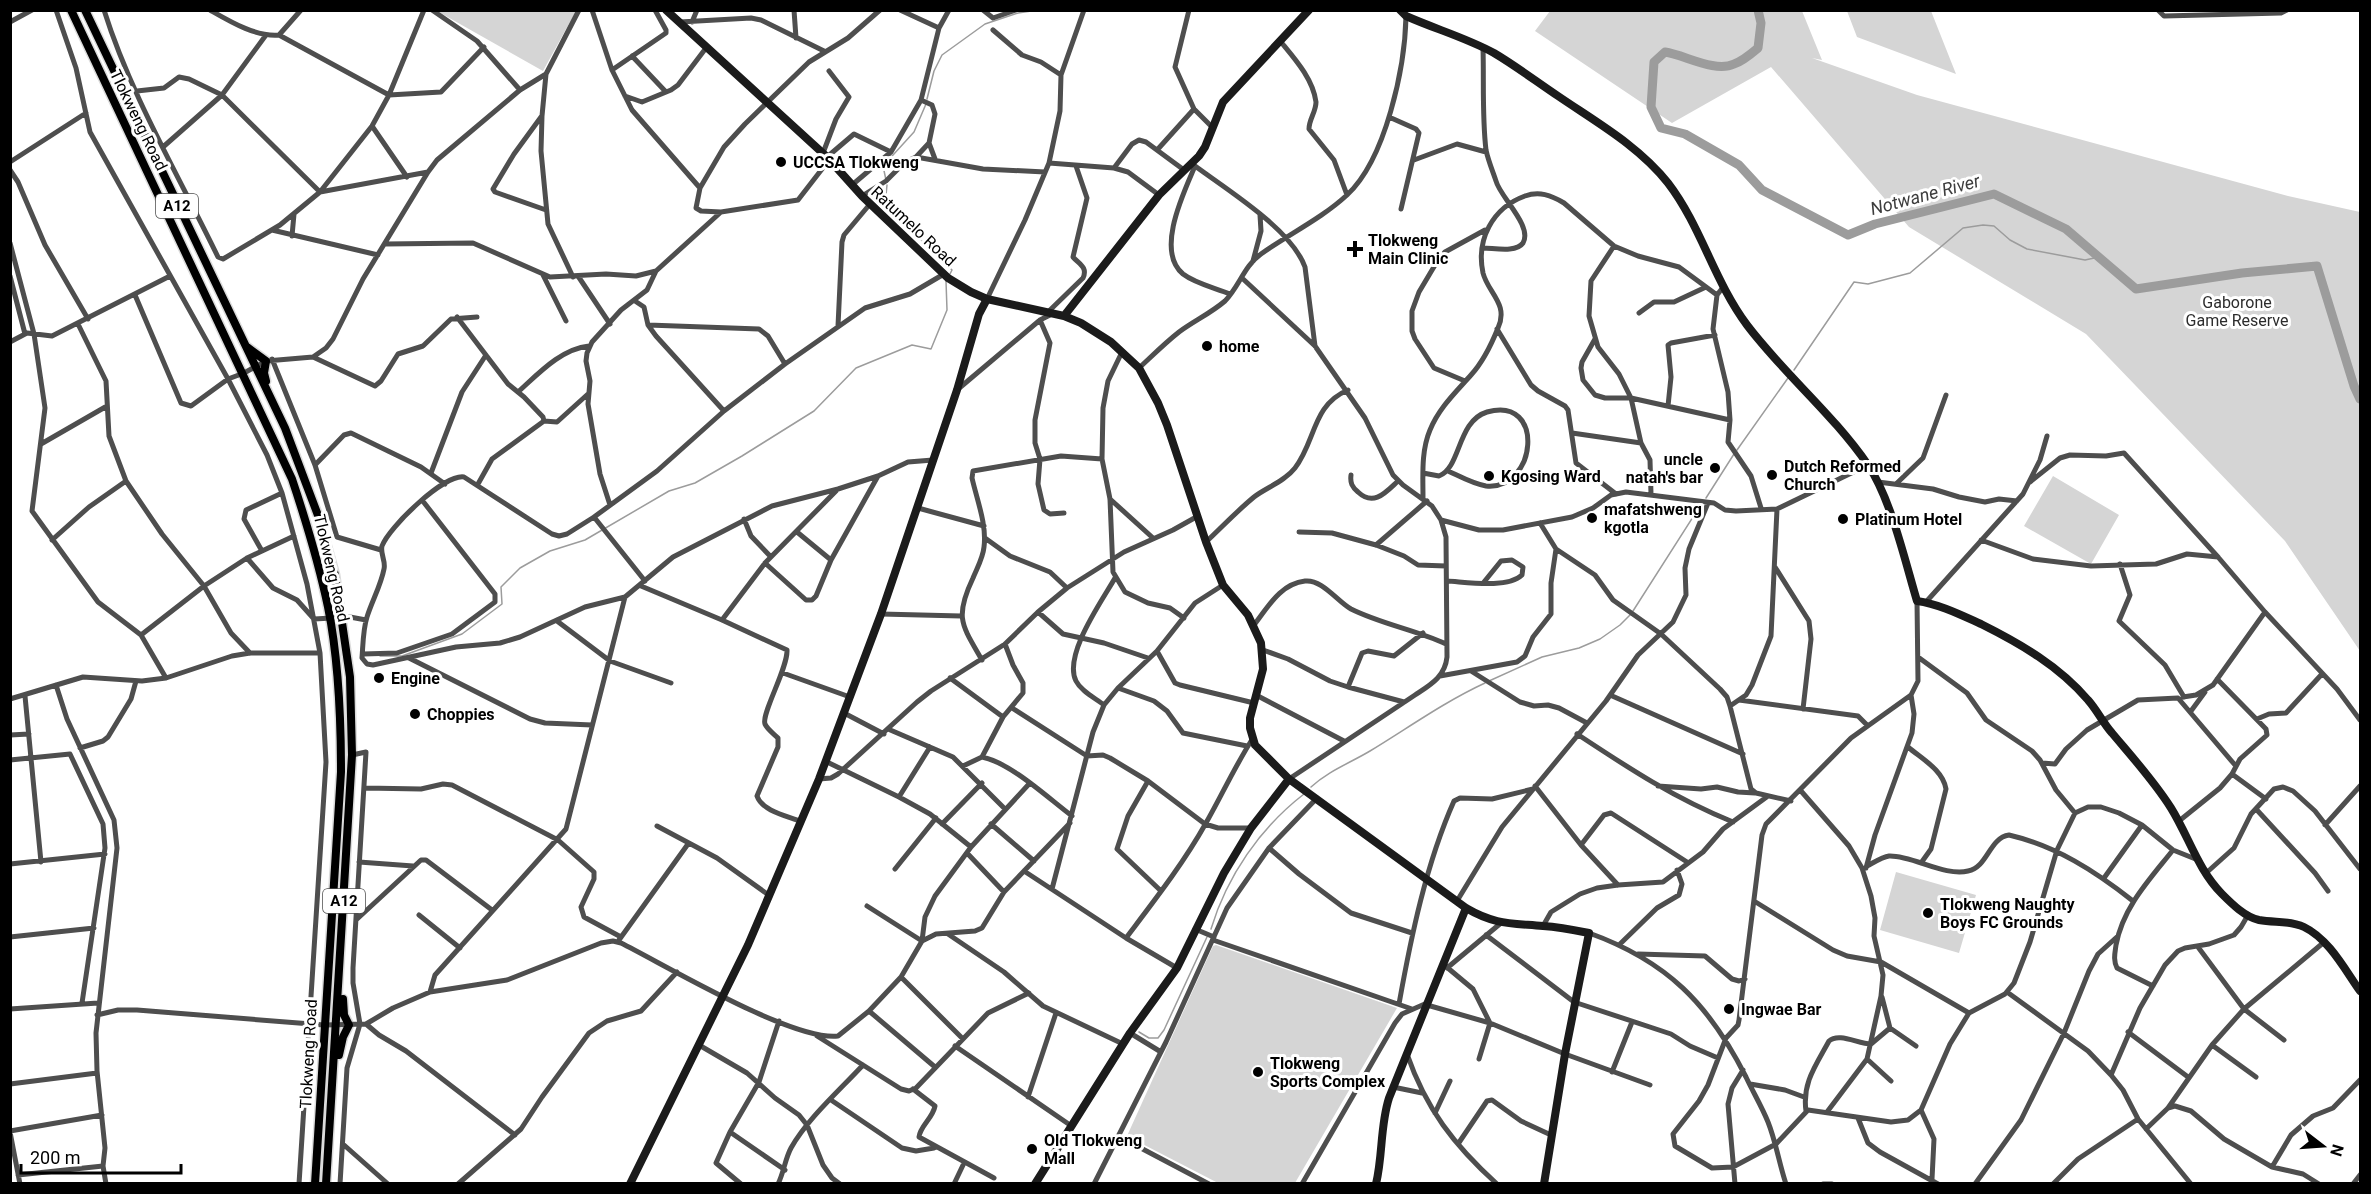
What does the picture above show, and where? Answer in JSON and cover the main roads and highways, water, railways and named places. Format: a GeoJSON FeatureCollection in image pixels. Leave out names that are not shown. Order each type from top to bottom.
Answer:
{"type":"FeatureCollection","features":[{"type":"Feature","properties":{"kind":"main road","name":"Tlokweng Road"},"geometry":{"type":"LineString","coordinates":[[71,10],[292,479],[308,527],[330,620],[341,724],[340,772],[315,1184]]}},
{"type":"Feature","properties":{"kind":"main road","name":"Tlokweng Road"},"geometry":{"type":"LineString","coordinates":[[85,10],[244,345],[273,401],[303,470],[334,575],[350,677],[352,755],[326,1184]]}},
{"type":"Feature","properties":{"kind":"main road"},"geometry":{"type":"LineString","coordinates":[[89,10],[96,37]]}},
{"type":"Feature","properties":{"kind":"main road"},"geometry":{"type":"LineString","coordinates":[[244,345],[269,360],[264,373],[273,401]]}},
{"type":"Feature","properties":{"kind":"main road"},"geometry":{"type":"LineString","coordinates":[[334,1072],[343,1037],[349,1025],[344,1015],[339,984]]}},
{"type":"Feature","properties":{"kind":"waterway"},"geometry":{"type":"LineString","coordinates":[[927,99],[934,71],[942,55],[985,24],[1018,13],[1038,10]]}},
{"type":"Feature","properties":{"kind":"waterway","name":"Notwane River"},"geometry":{"type":"LineString","coordinates":[[1758,10],[1761,23],[1758,48],[1737,63],[1726,66],[1709,65],[1665,52],[1654,62],[1651,107],[1661,128],[1685,134],[1739,165],[1762,190],[1848,235],[1875,224],[1994,194],[2066,229],[2136,289],[2242,273],[2317,266],[2360,399]]}},
{"type":"Feature","properties":{"kind":"waterway"},"geometry":{"type":"LineString","coordinates":[[886,180],[883,166],[914,132],[926,104]]}},
{"type":"Feature","properties":{"kind":"waterway"},"geometry":{"type":"LineString","coordinates":[[887,185],[885,205],[952,270],[950,274]]}},
{"type":"Feature","properties":{"kind":"waterway"},"geometry":{"type":"LineString","coordinates":[[1794,370],[1854,282],[1868,284],[1910,273],[1963,228],[1994,226],[2010,240],[2027,249],[2085,260],[2099,257]]}},
{"type":"Feature","properties":{"kind":"waterway"},"geometry":{"type":"LineString","coordinates":[[380,656],[402,656],[462,634],[502,604],[501,587],[520,568],[550,551],[585,540],[669,491],[695,483],[742,456],[814,411],[856,368],[912,345],[931,349],[947,310],[946,281]]}},
{"type":"Feature","properties":{"kind":"waterway"},"geometry":{"type":"LineString","coordinates":[[1737,450],[1788,378]]}},
{"type":"Feature","properties":{"kind":"waterway"},"geometry":{"type":"LineString","coordinates":[[1706,498],[1734,454]]}},
{"type":"Feature","properties":{"kind":"waterway"},"geometry":{"type":"LineString","coordinates":[[1633,611],[1700,506]]}},
{"type":"Feature","properties":{"kind":"waterway"},"geometry":{"type":"LineString","coordinates":[[1489,681],[1542,657],[1579,648],[1600,639],[1630,615]]}},
{"type":"Feature","properties":{"kind":"waterway"},"geometry":{"type":"LineString","coordinates":[[1311,787],[1455,698],[1485,683]]}},
{"type":"Feature","properties":{"kind":"waterway"},"geometry":{"type":"LineString","coordinates":[[1211,929],[1226,890],[1247,854],[1273,822],[1304,794]]}},
{"type":"Feature","properties":{"kind":"waterway"},"geometry":{"type":"LineString","coordinates":[[1139,1032],[1149,1038],[1158,1038],[1164,1030],[1207,937]]}},
{"type":"Feature","properties":{"kind":"place","name":"UCCSA Tlokweng"},"geometry":{"type":"Point","coordinates":[781,162]}},
{"type":"Feature","properties":{"kind":"place","name":"Tlokweng Main Clinic"},"geometry":{"type":"Point","coordinates":[1355,249]}},
{"type":"Feature","properties":{"kind":"place","name":"home"},"geometry":{"type":"Point","coordinates":[1207,346]}},
{"type":"Feature","properties":{"kind":"place","name":"uncle natah's bar"},"geometry":{"type":"Point","coordinates":[1715,468]}},
{"type":"Feature","properties":{"kind":"place","name":"Dutch Reformed Church"},"geometry":{"type":"Point","coordinates":[1772,475]}},
{"type":"Feature","properties":{"kind":"place","name":"Kgosing Ward"},"geometry":{"type":"Point","coordinates":[1489,476]}},
{"type":"Feature","properties":{"kind":"place","name":"mafatshweng kgotla"},"geometry":{"type":"Point","coordinates":[1592,518]}},
{"type":"Feature","properties":{"kind":"place","name":"Platinum Hotel"},"geometry":{"type":"Point","coordinates":[1843,519]}},
{"type":"Feature","properties":{"kind":"place","name":"Engine"},"geometry":{"type":"Point","coordinates":[379,678]}},
{"type":"Feature","properties":{"kind":"place","name":"Choppies"},"geometry":{"type":"Point","coordinates":[415,714]}},
{"type":"Feature","properties":{"kind":"place","name":"Tlokweng Naughty Boys FC Grounds"},"geometry":{"type":"Point","coordinates":[1928,913]}},
{"type":"Feature","properties":{"kind":"place","name":"Ingwae Bar"},"geometry":{"type":"Point","coordinates":[1729,1009]}},
{"type":"Feature","properties":{"kind":"place","name":"Tlokweng Sports Complex"},"geometry":{"type":"Point","coordinates":[1258,1072]}},
{"type":"Feature","properties":{"kind":"place","name":"Old Tlokweng Mall"},"geometry":{"type":"Point","coordinates":[1032,1149]}},
{"type":"Feature","properties":{"kind":"park label","name":"Gaborone Game Reserve"},"geometry":{"type":"Point","coordinates":[2237,311]}}]}
